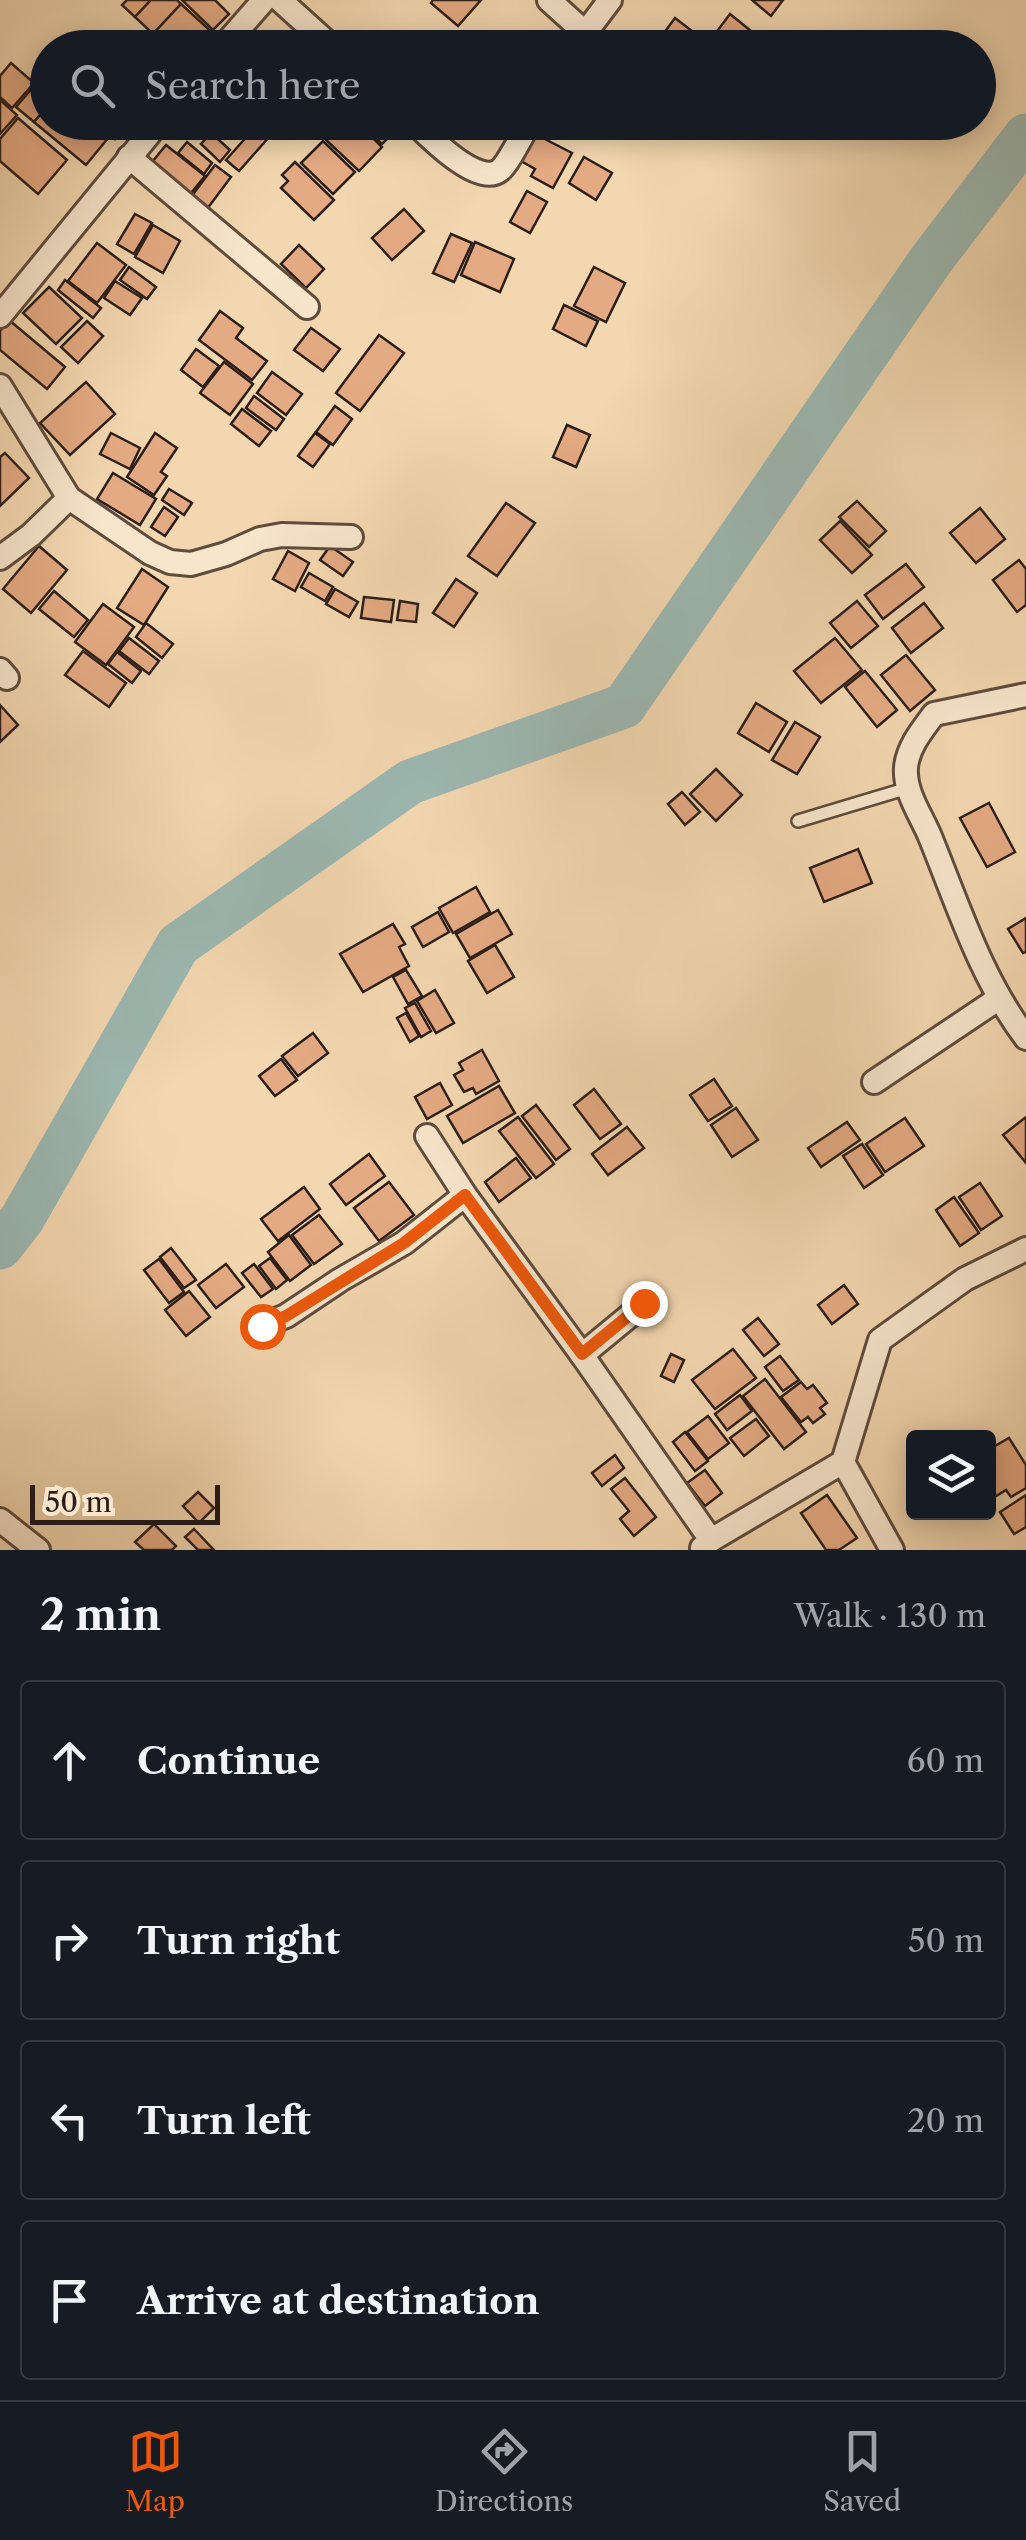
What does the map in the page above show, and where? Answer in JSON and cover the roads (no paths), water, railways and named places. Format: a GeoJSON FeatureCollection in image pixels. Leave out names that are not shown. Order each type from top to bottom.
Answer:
{"type":"FeatureCollection","features":[{"type":"Feature","properties":{"kind":"street"},"geometry":{"type":"LineString","coordinates":[[238,30],[264,0]]}},
{"type":"Feature","properties":{"kind":"street"},"geometry":{"type":"LineString","coordinates":[[280,0],[312,30]]}},
{"type":"Feature","properties":{"kind":"street"},"geometry":{"type":"LineString","coordinates":[[549,0],[576,30]]}},
{"type":"Feature","properties":{"kind":"street"},"geometry":{"type":"LineString","coordinates":[[594,30],[610,0]]}},
{"type":"Feature","properties":{"kind":"street"},"geometry":{"type":"LineString","coordinates":[[0,316],[144,140]]}},
{"type":"Feature","properties":{"kind":"street"},"geometry":{"type":"LineString","coordinates":[[432,140],[460,162],[491,174],[500,170],[519,140]]}},
{"type":"Feature","properties":{"kind":"street"},"geometry":{"type":"LineString","coordinates":[[129,157],[307,307]]}},
{"type":"Feature","properties":{"kind":"street"},"geometry":{"type":"LineString","coordinates":[[0,386],[69,498],[150,554],[180,564],[209,559],[260,539],[282,535],[350,537]]}},
{"type":"Feature","properties":{"kind":"street"},"geometry":{"type":"LineString","coordinates":[[0,558],[69,498]]}},
{"type":"Feature","properties":{"kind":"street"},"geometry":{"type":"LineString","coordinates":[[1026,695],[934,714],[916,736],[906,765],[908,788],[967,932],[998,999],[1026,1038]]}},
{"type":"Feature","properties":{"kind":"street"},"geometry":{"type":"LineString","coordinates":[[874,1082],[998,999]]}},
{"type":"Feature","properties":{"kind":"street"},"geometry":{"type":"LineString","coordinates":[[428,1136],[465,1195],[582,1354],[706,1545],[844,1462],[880,1340],[965,1279],[1026,1248]]}},
{"type":"Feature","properties":{"kind":"street"},"geometry":{"type":"LineString","coordinates":[[258,1327],[286,1316],[404,1243],[465,1195]]}},
{"type":"Feature","properties":{"kind":"street"},"geometry":{"type":"LineString","coordinates":[[582,1354],[644,1303]]}},
{"type":"Feature","properties":{"kind":"street"},"geometry":{"type":"LineString","coordinates":[[844,1462],[892,1550]]}},
{"type":"Feature","properties":{"kind":"street"},"geometry":{"type":"LineString","coordinates":[[0,1520],[38,1550]]}},
{"type":"Feature","properties":{"kind":"lane"},"geometry":{"type":"LineString","coordinates":[[798,821],[908,788]]}},
{"type":"Feature","properties":{"kind":"waterway"},"geometry":{"type":"LineString","coordinates":[[0,1247],[22,1219],[178,945],[410,782],[624,706],[931,260],[1026,136]]}}]}
